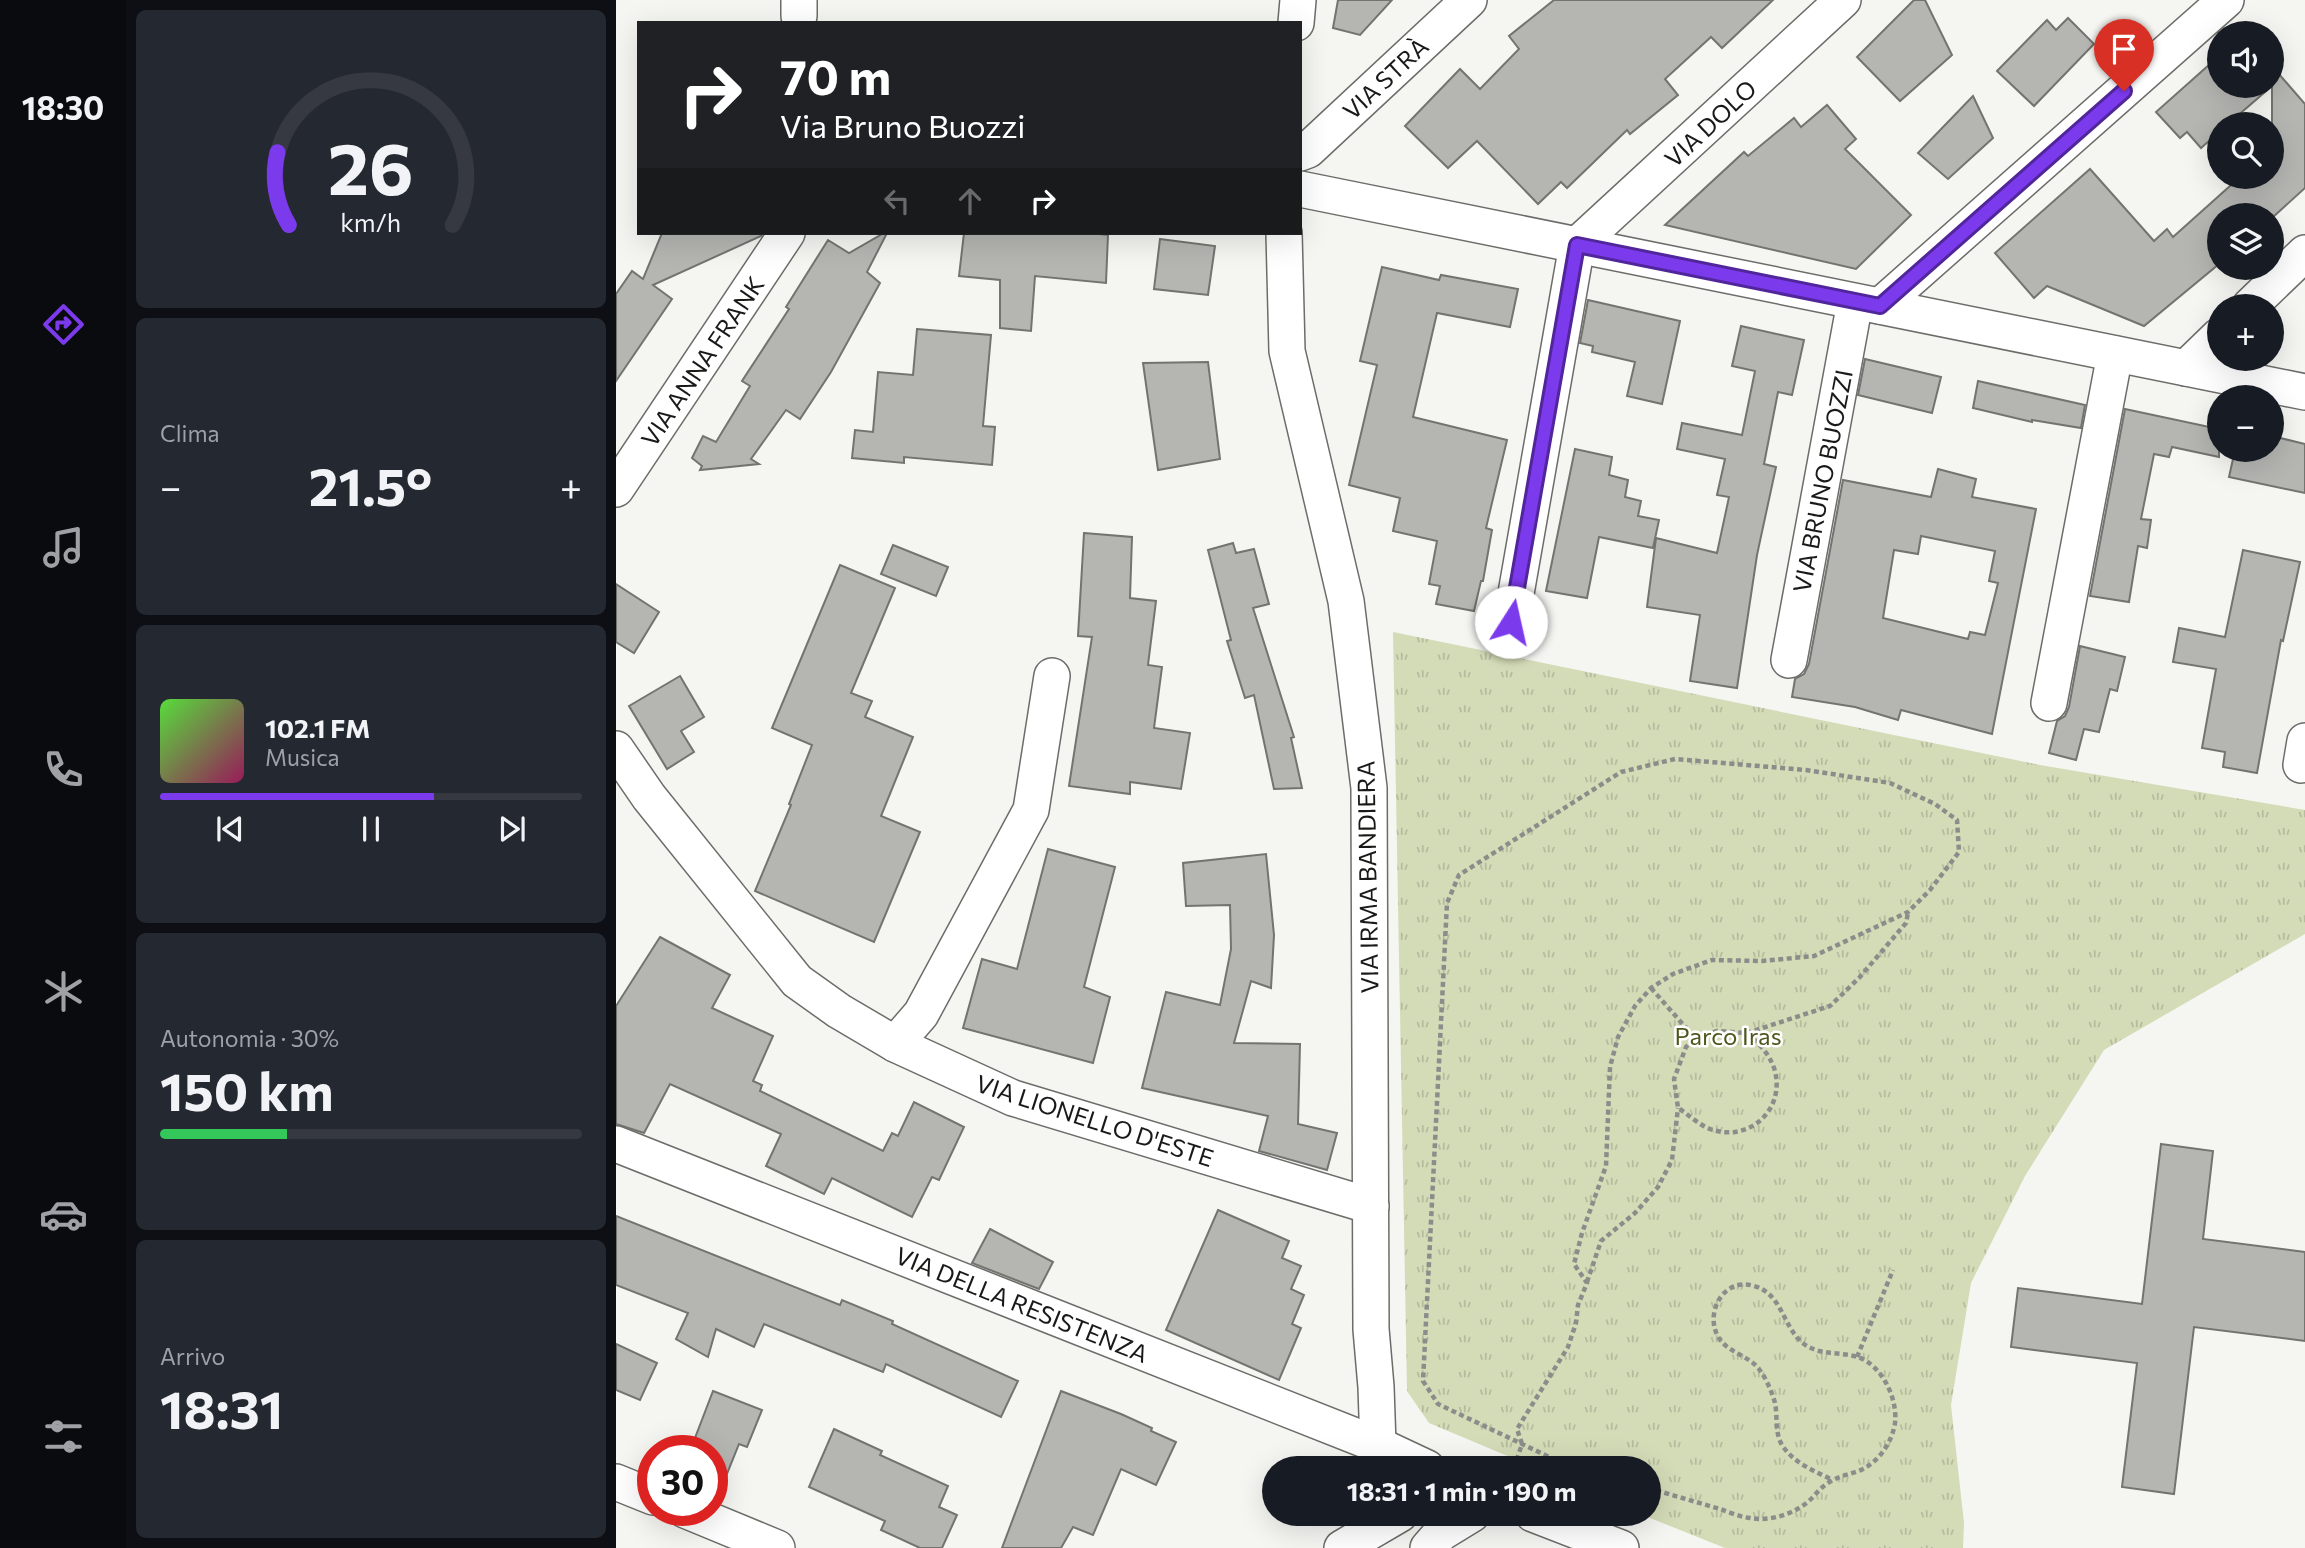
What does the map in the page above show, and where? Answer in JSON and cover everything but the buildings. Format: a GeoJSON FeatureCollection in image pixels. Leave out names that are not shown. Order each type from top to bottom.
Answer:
{"type":"FeatureCollection","features":[{"type":"Feature","properties":{"kind":"street"},"geometry":{"type":"LineString","coordinates":[[1296,21],[1298,0]]}},
{"type":"Feature","properties":{"kind":"street","name":"VIA STRÀ"},"geometry":{"type":"LineString","coordinates":[[1302,152],[1469,0]]}},
{"type":"Feature","properties":{"kind":"street","name":"VIA DOLO"},"geometry":{"type":"LineString","coordinates":[[1577,245],[1843,0]]}},
{"type":"Feature","properties":{"kind":"street"},"geometry":{"type":"LineString","coordinates":[[1868,304],[2226,0]]}},
{"type":"Feature","properties":{"kind":"street"},"geometry":{"type":"LineString","coordinates":[[1302,189],[2305,392]]}},
{"type":"Feature","properties":{"kind":"street","name":"VIA ANNA FRANK"},"geometry":{"type":"LineString","coordinates":[[616,489],[786,235]]}},
{"type":"Feature","properties":{"kind":"street","name":"VIA IRMA BANDIERA"},"geometry":{"type":"LineString","coordinates":[[1283,235],[1287,351],[1346,601],[1369,788],[1370,1329],[1381,1456]]}},
{"type":"Feature","properties":{"kind":"street"},"geometry":{"type":"LineString","coordinates":[[1511,622],[1577,245]]}},
{"type":"Feature","properties":{"kind":"street"},"geometry":{"type":"LineString","coordinates":[[2262,294],[2305,253]]}},
{"type":"Feature","properties":{"kind":"street","name":"VIA BRUNO BUOZZI"},"geometry":{"type":"LineString","coordinates":[[1789,660],[1868,304]]}},
{"type":"Feature","properties":{"kind":"street"},"geometry":{"type":"LineString","coordinates":[[2186,368],[2207,348]]}},
{"type":"Feature","properties":{"kind":"street"},"geometry":{"type":"LineString","coordinates":[[2049,703],[2115,354]]}},
{"type":"Feature","properties":{"kind":"street"},"geometry":{"type":"LineString","coordinates":[[895,1044],[921,1014],[1031,810],[1052,676]]}},
{"type":"Feature","properties":{"kind":"street","name":"VIA LIONELLO D'ESTE"},"geometry":{"type":"LineString","coordinates":[[616,749],[649,797],[797,981],[839,1011],[895,1044],[1013,1098],[1371,1206]]}},
{"type":"Feature","properties":{"kind":"street","name":"VIA DELLA RESISTENZA"},"geometry":{"type":"LineString","coordinates":[[616,1144],[1379,1456]]}},
{"type":"Feature","properties":{"kind":"street"},"geometry":{"type":"LineString","coordinates":[[616,1482],[637,1491]]}},
{"type":"Feature","properties":{"kind":"street"},"geometry":{"type":"LineString","coordinates":[[724,1526],[777,1548]]}},
{"type":"Feature","properties":{"kind":"street"},"geometry":{"type":"LineString","coordinates":[[1342,1548],[1380,1526]]}},
{"type":"Feature","properties":{"kind":"street"},"geometry":{"type":"LineString","coordinates":[[1409,1526],[1425,1548],[1451,1526]]}},
{"type":"Feature","properties":{"kind":"street"},"geometry":{"type":"LineString","coordinates":[[1564,1526],[1621,1548]]}},
{"type":"Feature","properties":{"kind":"path"},"geometry":{"type":"LineString","coordinates":[[1547,1456],[1438,1405],[1423,1381],[1447,903],[1459,875],[1621,772],[1675,759],[1806,770],[1890,783],[1935,804],[1957,820],[1959,852],[1930,890],[1908,912],[1814,956],[1762,961],[1712,961],[1673,974],[1651,988],[1635,1006],[1618,1037],[1610,1067],[1606,1166],[1574,1264],[1587,1283]]}},
{"type":"Feature","properties":{"kind":"path"},"geometry":{"type":"LineString","coordinates":[[1518,1456],[1522,1444],[1517,1429],[1568,1347],[1576,1323],[1578,1305],[1601,1241],[1635,1213],[1658,1187],[1672,1160],[1678,1108],[1674,1079],[1686,1047],[1695,1038],[1717,1031],[1746,1033],[1830,1006],[1906,923],[1908,912]]}},
{"type":"Feature","properties":{"kind":"path"},"geometry":{"type":"LineString","coordinates":[[1651,988],[1695,1038]]}},
{"type":"Feature","properties":{"kind":"path"},"geometry":{"type":"LineString","coordinates":[[1678,1108],[1710,1129],[1732,1131],[1752,1127],[1767,1115],[1776,1094],[1775,1071],[1765,1048],[1746,1033]]}},
{"type":"Feature","properties":{"kind":"path"},"geometry":{"type":"LineString","coordinates":[[1857,1356],[1893,1270]]}},
{"type":"Feature","properties":{"kind":"path"},"geometry":{"type":"LineString","coordinates":[[1661,1492],[1751,1519],[1783,1516],[1809,1502],[1822,1487],[1833,1480],[1863,1469],[1875,1461],[1892,1437],[1895,1406],[1889,1388],[1879,1373],[1857,1356],[1828,1354],[1805,1345],[1794,1334],[1775,1300],[1765,1290],[1751,1284],[1727,1290],[1718,1300],[1713,1313],[1713,1327],[1721,1340],[1733,1351],[1757,1367],[1771,1391],[1775,1404],[1777,1434],[1783,1447],[1795,1460],[1833,1480]]}},
{"type":"Feature","properties":{"kind":"green space","name":"Parco Iras"},"geometry":{"type":"Polygon","coordinates":[[[1393,632],[2040,765],[2305,810],[2305,934],[2104,1050],[2025,1176],[1971,1283],[1951,1405],[1964,1523],[1963,1548],[1725,1548],[1661,1522],[1661,1456],[1507,1456],[1429,1423],[1407,1391],[1393,632]]]}},
{"type":"Feature","properties":{"kind":"route"},"geometry":{"type":"LineString","coordinates":[[1511,622],[1577,245],[1880,306],[2124,91]]}}]}
